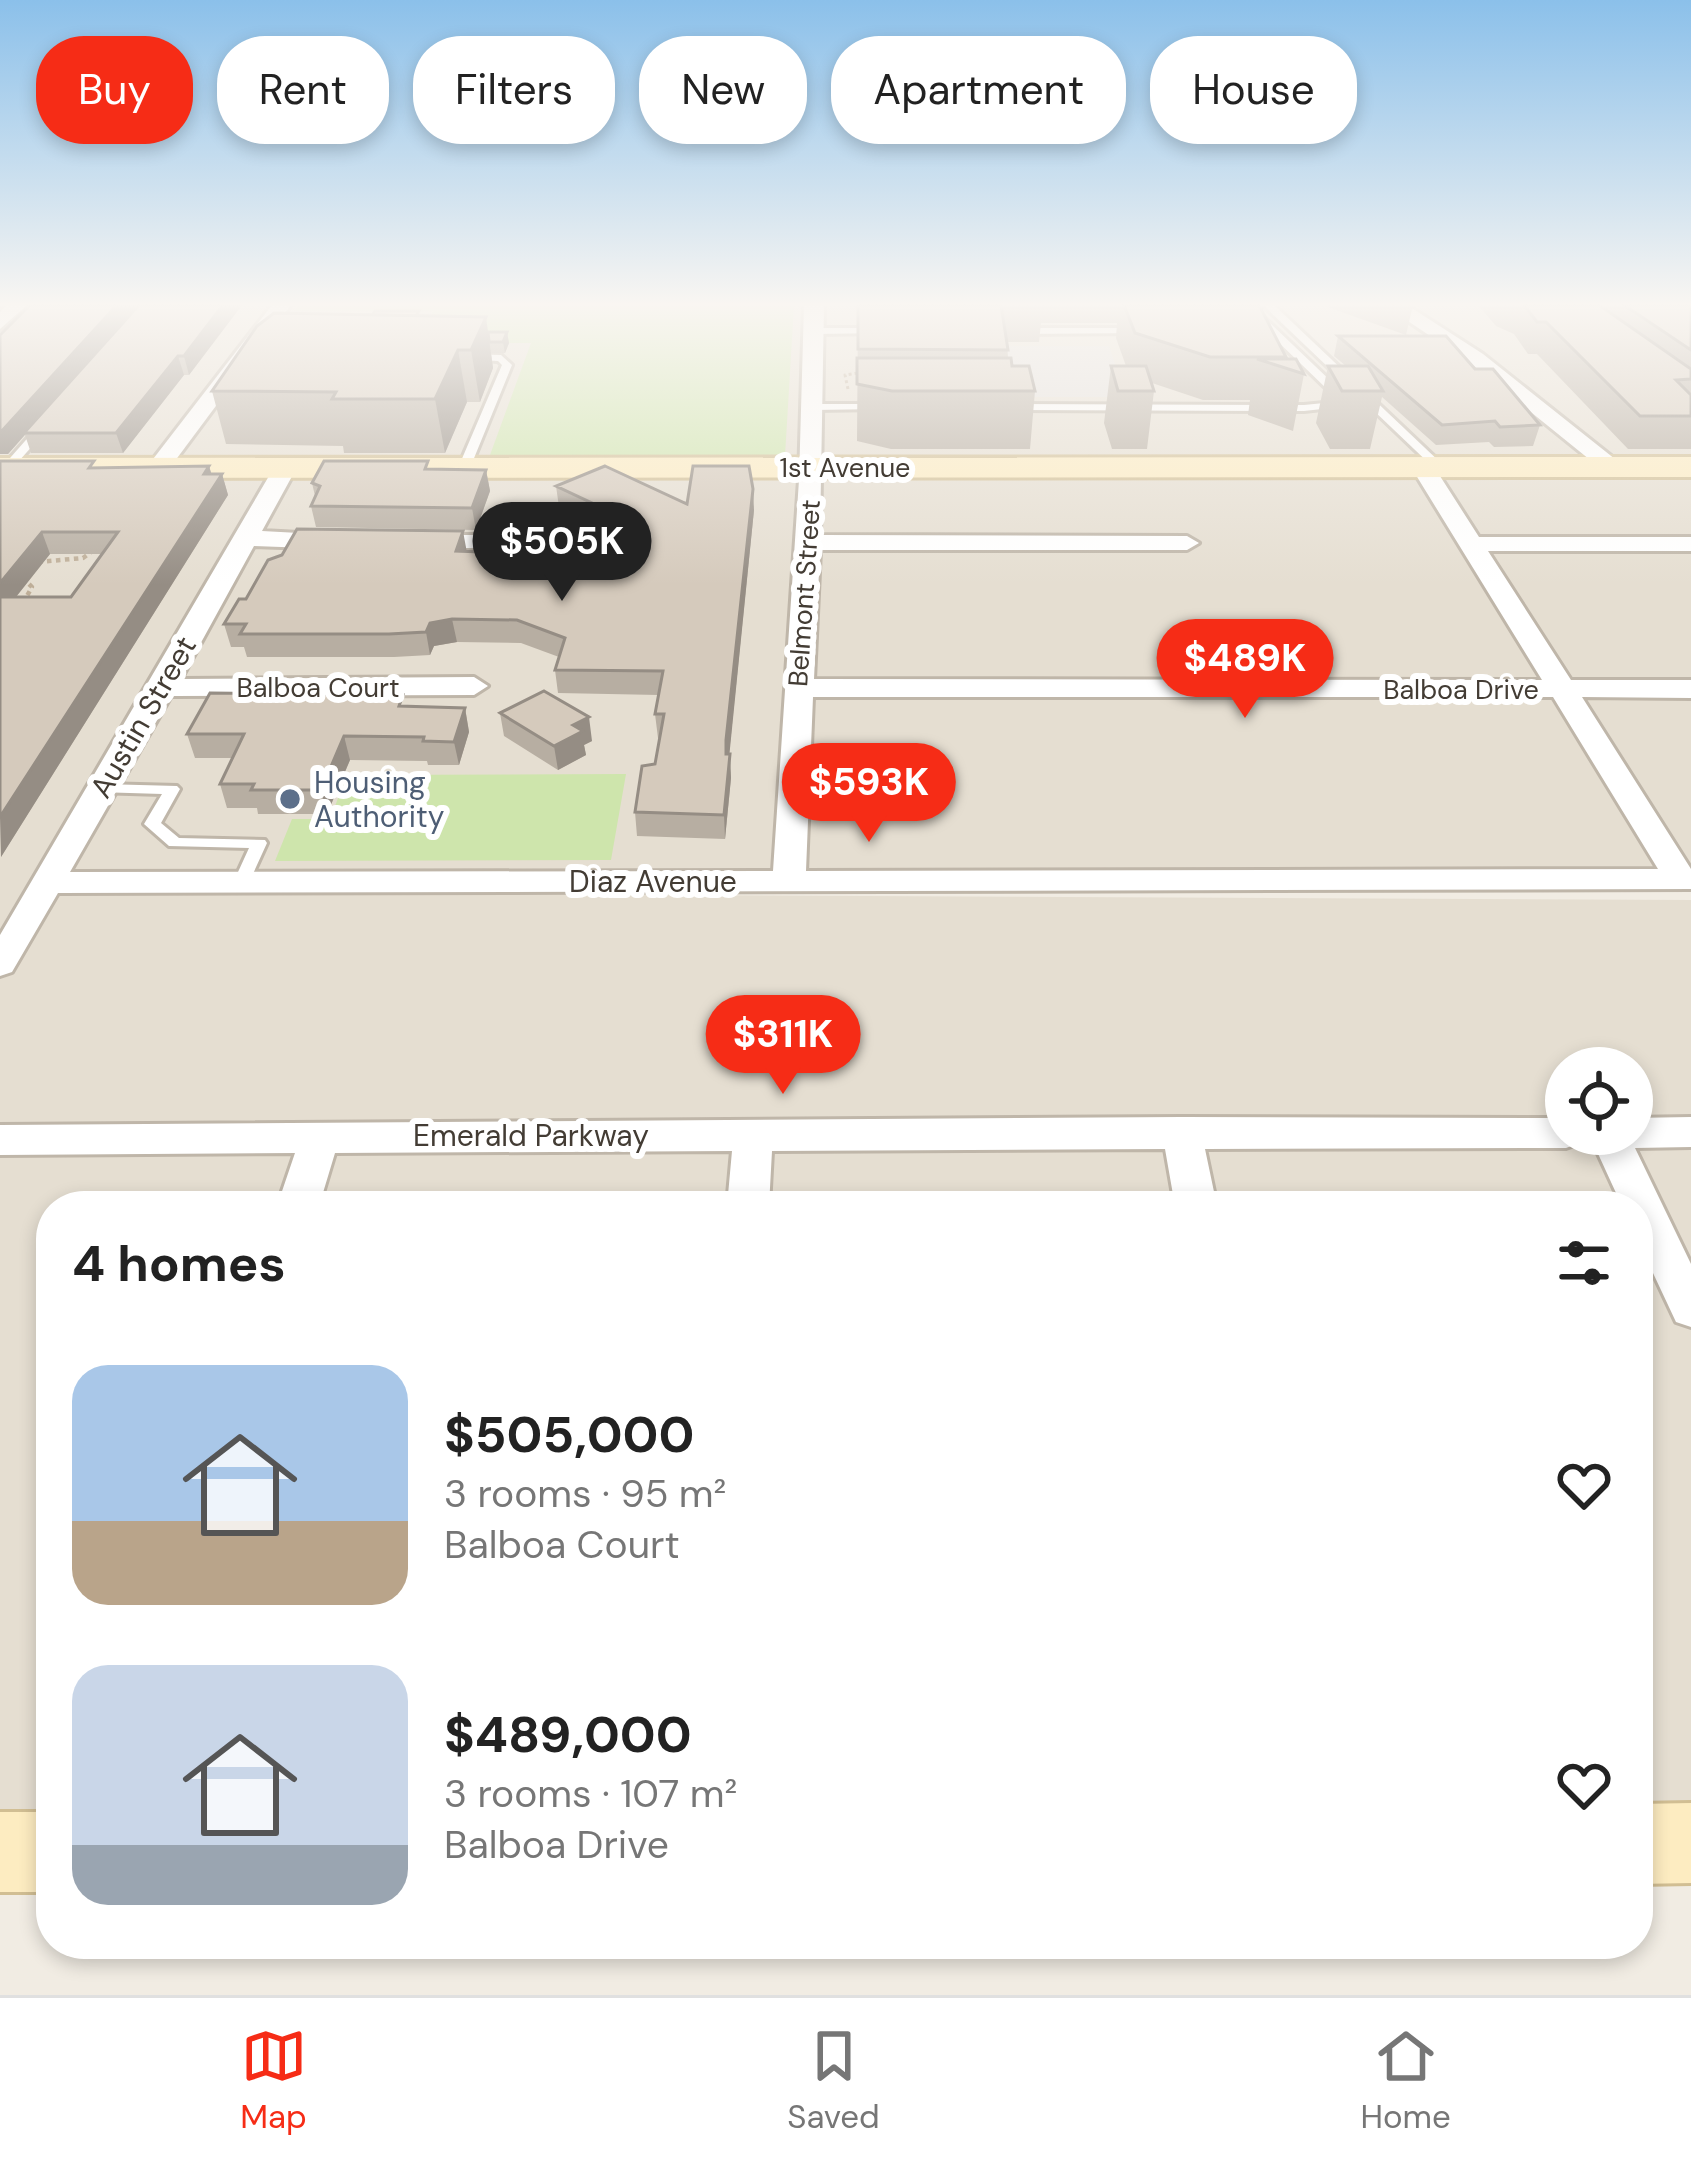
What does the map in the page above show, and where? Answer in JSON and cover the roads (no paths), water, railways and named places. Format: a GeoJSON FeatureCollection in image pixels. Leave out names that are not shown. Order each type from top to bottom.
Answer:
{"type":"FeatureCollection","features":[{"type":"Feature","properties":{"kind":"street"},"geometry":{"type":"LineString","coordinates":[[158,469],[219,398]]}},
{"type":"Feature","properties":{"kind":"street","name":"Belmont Street"},"geometry":{"type":"LineString","coordinates":[[789,880],[812,398]]}},
{"type":"Feature","properties":{"kind":"street"},"geometry":{"type":"LineString","coordinates":[[1526,398],[1613,467]]}},
{"type":"Feature","properties":{"kind":"street"},"geometry":{"type":"LineString","coordinates":[[1431,467],[1473,544],[1686,879]]}},
{"type":"Feature","properties":{"kind":"street","name":"1st Avenue"},"geometry":{"type":"LineString","coordinates":[[3,468],[1691,467]]}},
{"type":"Feature","properties":{"kind":"street","name":"Austin Street"},"geometry":{"type":"LineString","coordinates":[[0,964],[284,469]]}},
{"type":"Feature","properties":{"kind":"street"},"geometry":{"type":"LineString","coordinates":[[243,538],[352,542]]}},
{"type":"Feature","properties":{"kind":"street"},"geometry":{"type":"LineString","coordinates":[[400,542],[520,542]]}},
{"type":"Feature","properties":{"kind":"street"},"geometry":{"type":"LineString","coordinates":[[808,542],[1187,543]]}},
{"type":"Feature","properties":{"kind":"street"},"geometry":{"type":"LineString","coordinates":[[1473,544],[1691,544]]}},
{"type":"Feature","properties":{"kind":"street","name":"Balboa Court"},"geometry":{"type":"LineString","coordinates":[[162,688],[474,686]]}},
{"type":"Feature","properties":{"kind":"street","name":"Balboa Drive"},"geometry":{"type":"LineString","coordinates":[[798,688],[1691,688]]}},
{"type":"Feature","properties":{"kind":"street","name":"Diaz Avenue"},"geometry":{"type":"LineString","coordinates":[[47,883],[1686,879]]}},
{"type":"Feature","properties":{"kind":"street"},"geometry":{"type":"LineString","coordinates":[[1182,1132],[1193,1191]]}},
{"type":"Feature","properties":{"kind":"street","name":"Emerald Parkway"},"geometry":{"type":"LineString","coordinates":[[0,1140],[1545,1132]]}},
{"type":"Feature","properties":{"kind":"street"},"geometry":{"type":"LineString","coordinates":[[1653,1132],[1691,1132]]}},
{"type":"Feature","properties":{"kind":"street"},"geometry":{"type":"LineString","coordinates":[[749,1191],[753,1135]]}},
{"type":"Feature","properties":{"kind":"street"},"geometry":{"type":"LineString","coordinates":[[303,1191],[321,1136]]}},
{"type":"Feature","properties":{"kind":"street"},"geometry":{"type":"LineString","coordinates":[[1619,1155],[1636,1191]]}},
{"type":"Feature","properties":{"kind":"street"},"geometry":{"type":"LineString","coordinates":[[1653,1228],[1691,1309]]}},
{"type":"Feature","properties":{"kind":"street"},"geometry":{"type":"LineString","coordinates":[[1653,1844],[1691,1844]]}},
{"type":"Feature","properties":{"kind":"street"},"geometry":{"type":"LineString","coordinates":[[0,1852],[36,1852]]}},
{"type":"Feature","properties":{"kind":"lane"},"geometry":{"type":"LineString","coordinates":[[464,468],[491,398]]}},
{"type":"Feature","properties":{"kind":"lane"},"geometry":{"type":"LineString","coordinates":[[1005,407],[1304,408],[1327,406],[1336,398]]}},
{"type":"Feature","properties":{"kind":"lane"},"geometry":{"type":"LineString","coordinates":[[1362,398],[1431,467]]}},
{"type":"Feature","properties":{"kind":"lane"},"geometry":{"type":"LineString","coordinates":[[812,407],[897,407]]}},
{"type":"Feature","properties":{"kind":"lane"},"geometry":{"type":"LineString","coordinates":[[3,468],[60,408]]}},
{"type":"Feature","properties":{"kind":"lane"},"geometry":{"type":"LineString","coordinates":[[102,789],[172,789],[152,824],[175,843],[259,843],[242,883]]}},
{"type":"Feature","properties":{"kind":"place","name":"Housing Authority"},"geometry":{"type":"Point","coordinates":[290,799]}}]}
